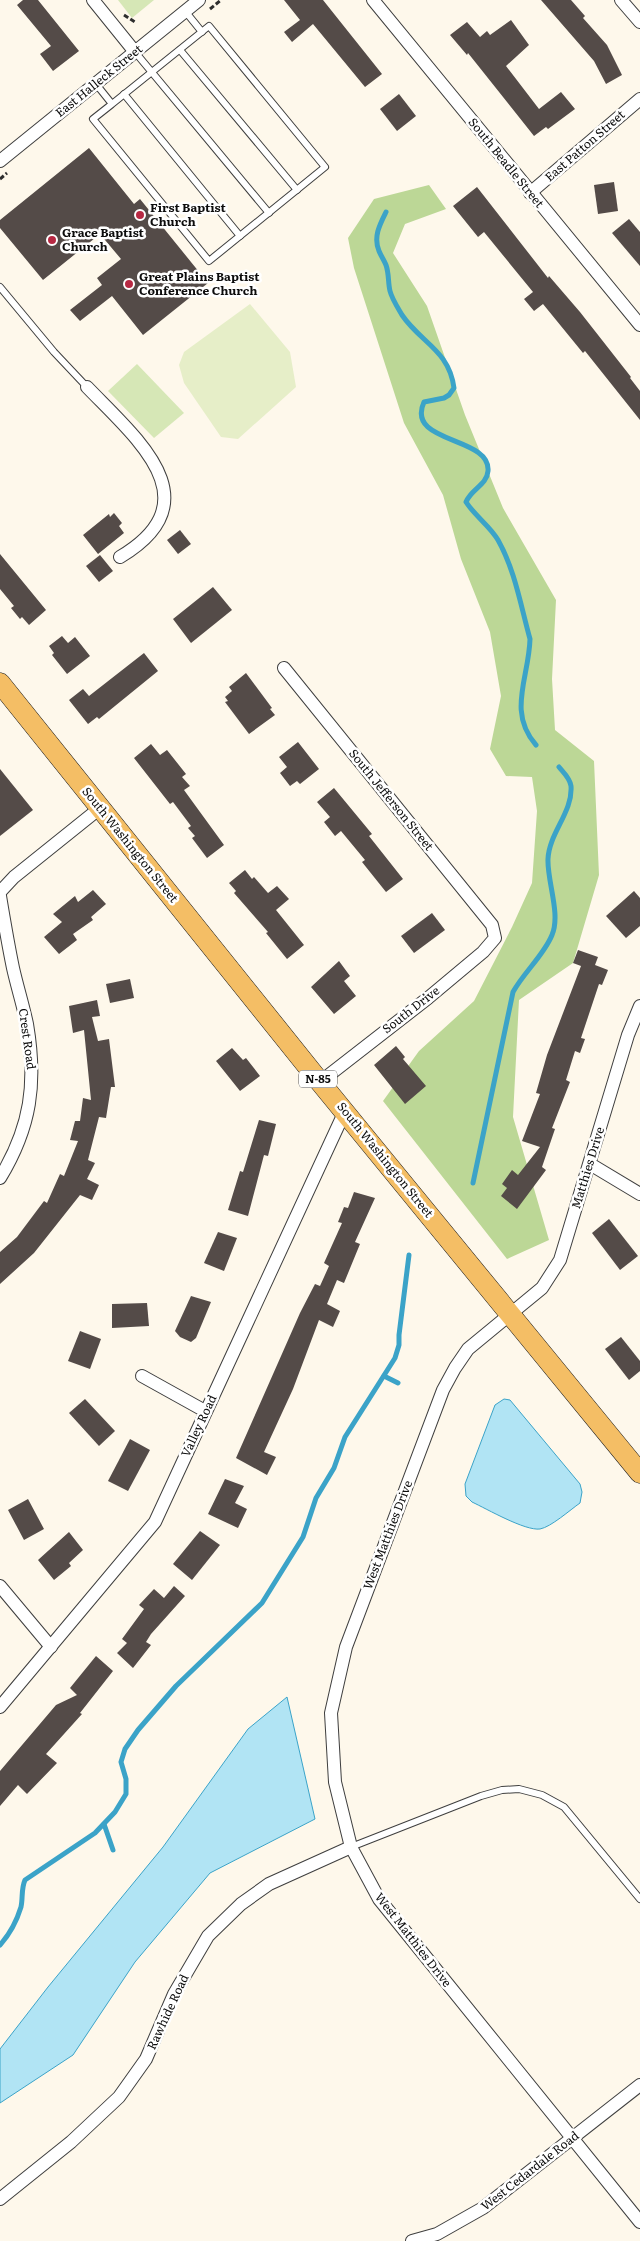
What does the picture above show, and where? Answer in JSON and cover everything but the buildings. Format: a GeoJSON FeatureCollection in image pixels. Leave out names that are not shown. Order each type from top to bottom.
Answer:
{"type":"FeatureCollection","features":[{"type":"Feature","properties":{"kind":"main road","name":"South Washington Street"},"geometry":{"type":"LineString","coordinates":[[0,683],[320,1082],[640,1473]]}},
{"type":"Feature","properties":{"kind":"street"},"geometry":{"type":"LineString","coordinates":[[93,0],[135,52]]}},
{"type":"Feature","properties":{"kind":"street","name":"East Halleck Street"},"geometry":{"type":"LineString","coordinates":[[0,161],[199,0]]}},
{"type":"Feature","properties":{"kind":"street","name":"South Beadle Street"},"geometry":{"type":"LineString","coordinates":[[373,0],[640,325]]}},
{"type":"Feature","properties":{"kind":"street"},"geometry":{"type":"LineString","coordinates":[[621,0],[640,22]]}},
{"type":"Feature","properties":{"kind":"street","name":"East Patton Street"},"geometry":{"type":"LineString","coordinates":[[530,193],[640,99]]}},
{"type":"Feature","properties":{"kind":"street"},"geometry":{"type":"LineString","coordinates":[[87,387],[141,443],[161,476],[164,495],[163,512],[154,530],[139,546],[120,557]]}},
{"type":"Feature","properties":{"kind":"street","name":"South Jefferson Street"},"geometry":{"type":"LineString","coordinates":[[284,668],[492,925],[494,933]]}},
{"type":"Feature","properties":{"kind":"street","name":"Crest Road"},"geometry":{"type":"LineString","coordinates":[[0,1178],[14,1155],[26,1122],[32,1090],[32,1058],[27,1022],[13,968],[0,894],[14,877],[100,808]]}},
{"type":"Feature","properties":{"kind":"street","name":"South Drive"},"geometry":{"type":"LineString","coordinates":[[320,1082],[483,952],[495,938],[494,933]]}},
{"type":"Feature","properties":{"kind":"street"},"geometry":{"type":"LineString","coordinates":[[0,970],[13,968]]}},
{"type":"Feature","properties":{"kind":"street","name":"Matthies Drive"},"geometry":{"type":"LineString","coordinates":[[511,1316],[542,1288],[560,1260],[628,1035],[640,1006]]}},
{"type":"Feature","properties":{"kind":"street","name":"Valley Road"},"geometry":{"type":"LineString","coordinates":[[0,1707],[155,1522],[345,1111]]}},
{"type":"Feature","properties":{"kind":"street"},"geometry":{"type":"LineString","coordinates":[[590,1164],[640,1194]]}},
{"type":"Feature","properties":{"kind":"street","name":"West Matthies Drive"},"geometry":{"type":"LineString","coordinates":[[511,1316],[468,1349],[443,1390],[346,1647],[331,1713],[336,1782],[351,1847],[379,1899],[571,2139],[640,2222]]}},
{"type":"Feature","properties":{"kind":"street"},"geometry":{"type":"LineString","coordinates":[[142,1376],[205,1411]]}},
{"type":"Feature","properties":{"kind":"street"},"geometry":{"type":"LineString","coordinates":[[0,1586],[50,1647]]}},
{"type":"Feature","properties":{"kind":"street","name":"Rawhide Road"},"geometry":{"type":"LineString","coordinates":[[0,2199],[71,2142],[119,2097],[146,2060],[174,1994],[208,1936],[241,1904],[269,1884],[351,1847]]}},
{"type":"Feature","properties":{"kind":"street","name":"West Cedardale Road"},"geometry":{"type":"LineString","coordinates":[[412,2241],[437,2234],[483,2208],[640,2085]]}},
{"type":"Feature","properties":{"kind":"lane"},"geometry":{"type":"LineString","coordinates":[[185,11],[202,32]]}},
{"type":"Feature","properties":{"kind":"lane"},"geometry":{"type":"LineString","coordinates":[[209,26],[325,167],[209,261],[94,119],[202,32],[209,26]]}},
{"type":"Feature","properties":{"kind":"lane"},"geometry":{"type":"LineString","coordinates":[[180,50],[297,190]]}},
{"type":"Feature","properties":{"kind":"lane"},"geometry":{"type":"LineString","coordinates":[[135,52],[268,213]]}},
{"type":"Feature","properties":{"kind":"lane"},"geometry":{"type":"LineString","coordinates":[[96,84],[112,104]]}},
{"type":"Feature","properties":{"kind":"lane"},"geometry":{"type":"LineString","coordinates":[[124,94],[240,236]]}},
{"type":"Feature","properties":{"kind":"lane"},"geometry":{"type":"LineString","coordinates":[[0,287],[54,352],[87,387]]}},
{"type":"Feature","properties":{"kind":"lane"},"geometry":{"type":"LineString","coordinates":[[351,1847],[481,1796],[502,1790],[519,1789],[542,1795],[564,1807],[640,1899]]}},
{"type":"Feature","properties":{"kind":"green space"},"geometry":{"type":"Polygon","coordinates":[[[118,0],[154,0],[132,18],[118,0]]]}},
{"type":"Feature","properties":{"kind":"green space"},"geometry":{"type":"Polygon","coordinates":[[[429,185],[446,209],[405,224],[393,253],[427,306],[465,415],[503,508],[556,600],[552,679],[555,730],[594,761],[599,875],[573,963],[519,1000],[513,1117],[549,1240],[507,1259],[383,1101],[419,1051],[474,1001],[532,883],[537,811],[532,777],[506,776],[490,749],[501,696],[490,632],[461,559],[443,495],[404,423],[354,268],[348,238],[374,199],[429,185]]]}},
{"type":"Feature","properties":{"kind":"green space"},"geometry":{"type":"Polygon","coordinates":[[[250,304],[290,352],[296,387],[238,439],[221,437],[184,383],[179,365],[184,352],[250,304]]]}},
{"type":"Feature","properties":{"kind":"green space"},"geometry":{"type":"Polygon","coordinates":[[[137,364],[184,413],[154,438],[108,391],[137,364]]]}},
{"type":"Feature","properties":{"kind":"water"},"geometry":{"type":"Polygon","coordinates":[[[504,1399],[510,1400],[580,1484],[582,1492],[580,1503],[544,1528],[533,1529],[525,1527],[472,1502],[466,1496],[465,1484],[495,1405],[504,1399]]]}},
{"type":"Feature","properties":{"kind":"water"},"geometry":{"type":"Polygon","coordinates":[[[287,1697],[315,1819],[210,1873],[135,1962],[73,2055],[0,2103],[0,2049],[48,1987],[163,1847],[248,1729],[287,1697]]]}},
{"type":"Feature","properties":{"kind":"waterway"},"geometry":{"type":"LineString","coordinates":[[386,212],[378,231],[377,246],[387,268],[391,294],[409,325],[433,348],[446,364],[454,388],[444,398],[424,402],[421,416],[426,426],[477,451],[485,460],[488,471],[487,476],[466,502],[498,540],[509,564],[517,589],[530,639],[521,707],[527,733],[536,745]]}},
{"type":"Feature","properties":{"kind":"waterway"},"geometry":{"type":"LineString","coordinates":[[473,1183],[513,992],[544,950],[554,927],[555,917],[548,868],[549,849],[571,796],[571,786],[568,778],[559,767]]}},
{"type":"Feature","properties":{"kind":"waterway"},"geometry":{"type":"LineString","coordinates":[[0,1945],[10,1932],[19,1912],[25,1880],[95,1833],[115,1812],[126,1794],[126,1779],[121,1762],[125,1749],[138,1730],[176,1686],[262,1603],[303,1537],[316,1498],[334,1468],[345,1437],[395,1358],[399,1345],[409,1255]]}},
{"type":"Feature","properties":{"kind":"waterway"},"geometry":{"type":"LineString","coordinates":[[384,1376],[398,1383]]}},
{"type":"Feature","properties":{"kind":"waterway"},"geometry":{"type":"LineString","coordinates":[[104,1824],[113,1850]]}},
{"type":"Feature","properties":{"kind":"place","name":"First Baptist Church"},"geometry":{"type":"Point","coordinates":[140,215]}},
{"type":"Feature","properties":{"kind":"place","name":"Grace Baptist Church"},"geometry":{"type":"Point","coordinates":[52,240]}},
{"type":"Feature","properties":{"kind":"place","name":"Great Plains Baptist Conference Church"},"geometry":{"type":"Point","coordinates":[129,284]}}]}
